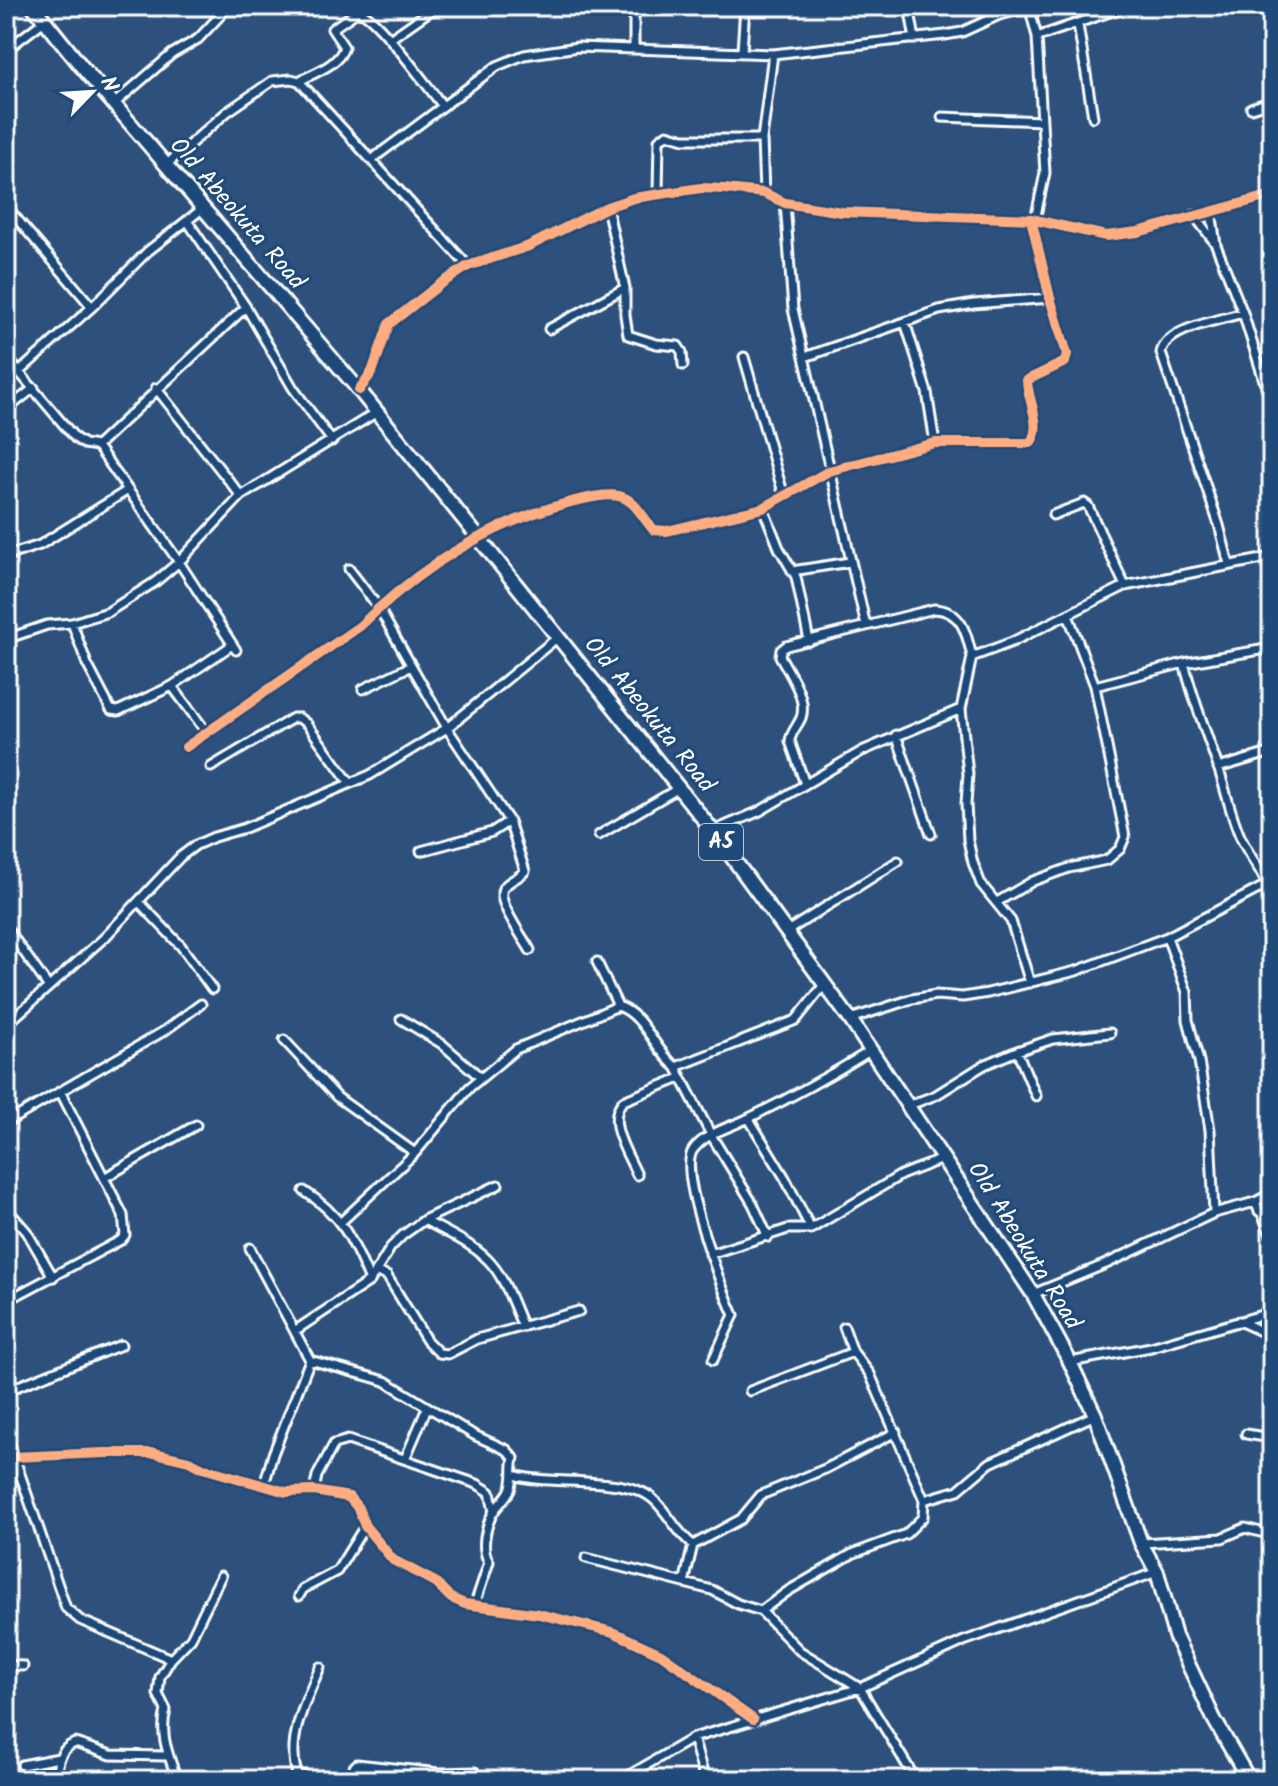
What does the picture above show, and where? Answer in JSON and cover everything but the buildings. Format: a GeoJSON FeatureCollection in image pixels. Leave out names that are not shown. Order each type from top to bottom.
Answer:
{"type":"FeatureCollection","features":[{"type":"Feature","properties":{"kind":"highway","name":"Old Abeokuta Road"},"geometry":{"type":"LineString","coordinates":[[33,6],[202,209],[359,390],[478,537],[713,831],[850,1019],[1033,1294],[1070,1362],[1095,1415],[1141,1543],[1157,1572],[1175,1636],[1214,1719],[1249,1780]]}},
{"type":"Feature","properties":{"kind":"street"},"geometry":{"type":"LineString","coordinates":[[114,104],[172,54],[198,39],[229,6]]}},
{"type":"Feature","properties":{"kind":"street"},"geometry":{"type":"LineString","coordinates":[[390,39],[437,6]]}},
{"type":"Feature","properties":{"kind":"street"},"geometry":{"type":"LineString","coordinates":[[634,6],[634,49]]}},
{"type":"Feature","properties":{"kind":"street"},"geometry":{"type":"LineString","coordinates":[[742,51],[745,6]]}},
{"type":"Feature","properties":{"kind":"street"},"geometry":{"type":"LineString","coordinates":[[909,6],[915,39]]}},
{"type":"Feature","properties":{"kind":"street"},"geometry":{"type":"LineString","coordinates":[[1037,37],[1127,6]]}},
{"type":"Feature","properties":{"kind":"street"},"geometry":{"type":"LineString","coordinates":[[186,747],[322,654],[439,561],[478,537],[541,510],[585,499],[619,496],[633,503],[654,530],[667,531],[763,508],[829,471],[935,443],[1026,445],[1034,440],[1036,429],[1027,380],[1065,362],[1067,354],[1050,298],[1033,220],[1045,173],[1037,37],[1030,7],[999,15],[962,32],[773,54],[578,47],[506,60],[371,160]]}},
{"type":"Feature","properties":{"kind":"street"},"geometry":{"type":"LineString","coordinates":[[299,81],[342,55],[344,47],[332,29],[358,11],[365,12],[443,106]]}},
{"type":"Feature","properties":{"kind":"street"},"geometry":{"type":"LineString","coordinates":[[6,50],[44,21]]}},
{"type":"Feature","properties":{"kind":"street"},"geometry":{"type":"LineString","coordinates":[[1078,25],[1093,117]]}},
{"type":"Feature","properties":{"kind":"street"},"geometry":{"type":"LineString","coordinates":[[764,193],[762,139],[773,54]]}},
{"type":"Feature","properties":{"kind":"street"},"geometry":{"type":"LineString","coordinates":[[166,165],[227,112],[272,81],[299,81],[468,266]]}},
{"type":"Feature","properties":{"kind":"street"},"geometry":{"type":"LineString","coordinates":[[1251,108],[1272,101]]}},
{"type":"Feature","properties":{"kind":"street"},"geometry":{"type":"LineString","coordinates":[[942,117],[1042,121]]}},
{"type":"Feature","properties":{"kind":"street"},"geometry":{"type":"LineString","coordinates":[[658,193],[659,140],[667,134],[684,139],[762,139]]}},
{"type":"Feature","properties":{"kind":"street"},"geometry":{"type":"LineString","coordinates":[[359,390],[372,372],[389,324],[468,266],[529,246],[607,207],[658,193],[701,188],[764,193],[785,203],[858,213],[1033,220],[1106,236],[1138,232],[1272,195]]}},
{"type":"Feature","properties":{"kind":"street"},"geometry":{"type":"LineString","coordinates":[[785,203],[793,309],[866,626]]}},
{"type":"Feature","properties":{"kind":"street"},"geometry":{"type":"LineString","coordinates":[[6,206],[92,307]]}},
{"type":"Feature","properties":{"kind":"street"},"geometry":{"type":"LineString","coordinates":[[607,207],[625,288],[629,337],[678,346],[683,365]]}},
{"type":"Feature","properties":{"kind":"street"},"geometry":{"type":"LineString","coordinates":[[19,372],[92,307],[148,251],[202,209]]}},
{"type":"Feature","properties":{"kind":"street"},"geometry":{"type":"LineString","coordinates":[[1211,211],[1216,245],[1243,313],[1272,406]]}},
{"type":"Feature","properties":{"kind":"street"},"geometry":{"type":"LineString","coordinates":[[1194,215],[1216,245]]}},
{"type":"Feature","properties":{"kind":"street"},"geometry":{"type":"LineString","coordinates":[[188,222],[246,307],[293,388],[332,441]]}},
{"type":"Feature","properties":{"kind":"street"},"geometry":{"type":"LineString","coordinates":[[549,329],[625,288]]}},
{"type":"Feature","properties":{"kind":"street"},"geometry":{"type":"LineString","coordinates":[[805,357],[939,310],[1050,298]]}},
{"type":"Feature","properties":{"kind":"street"},"geometry":{"type":"LineString","coordinates":[[97,446],[246,307]]}},
{"type":"Feature","properties":{"kind":"street"},"geometry":{"type":"LineString","coordinates":[[1229,564],[1219,525],[1161,353],[1165,342],[1178,333],[1243,313]]}},
{"type":"Feature","properties":{"kind":"street"},"geometry":{"type":"LineString","coordinates":[[905,322],[927,392],[935,443]]}},
{"type":"Feature","properties":{"kind":"street"},"geometry":{"type":"LineString","coordinates":[[6,357],[75,438],[84,444],[97,446],[179,562],[234,648],[172,686],[118,711],[111,710],[87,664],[72,623]]}},
{"type":"Feature","properties":{"kind":"street"},"geometry":{"type":"LineString","coordinates":[[744,357],[784,496]]}},
{"type":"Feature","properties":{"kind":"street"},"geometry":{"type":"LineString","coordinates":[[6,410],[34,388]]}},
{"type":"Feature","properties":{"kind":"street"},"geometry":{"type":"LineString","coordinates":[[156,388],[241,496]]}},
{"type":"Feature","properties":{"kind":"street"},"geometry":{"type":"LineString","coordinates":[[6,639],[47,625],[72,623],[108,612],[155,582],[179,562],[241,496],[377,412]]}},
{"type":"Feature","properties":{"kind":"street"},"geometry":{"type":"LineString","coordinates":[[6,556],[40,545],[128,490]]}},
{"type":"Feature","properties":{"kind":"street"},"geometry":{"type":"LineString","coordinates":[[1053,515],[1087,504],[1125,586]]}},
{"type":"Feature","properties":{"kind":"street"},"geometry":{"type":"LineString","coordinates":[[763,508],[800,591],[809,641]]}},
{"type":"Feature","properties":{"kind":"street"},"geometry":{"type":"LineString","coordinates":[[972,657],[1012,642],[1125,586],[1272,557]]}},
{"type":"Feature","properties":{"kind":"street"},"geometry":{"type":"LineString","coordinates":[[792,571],[850,562]]}},
{"type":"Feature","properties":{"kind":"street"},"geometry":{"type":"LineString","coordinates":[[349,569],[378,607],[447,728],[509,821],[525,871],[506,884],[501,892],[502,902],[530,950]]}},
{"type":"Feature","properties":{"kind":"street"},"geometry":{"type":"LineString","coordinates":[[805,784],[789,736],[796,729],[803,711],[801,698],[780,656],[781,650],[786,646],[934,609],[951,612],[965,627],[972,657],[961,709],[968,774],[968,840],[981,884],[1011,921],[1030,983]]}},
{"type":"Feature","properties":{"kind":"street"},"geometry":{"type":"LineString","coordinates":[[997,902],[1033,881],[1069,868],[1107,860],[1120,849],[1125,837],[1095,686],[1068,615]]}},
{"type":"Feature","properties":{"kind":"street"},"geometry":{"type":"LineString","coordinates":[[6,1025],[105,937],[180,857],[196,845],[245,828],[370,775],[447,728],[558,637]]}},
{"type":"Feature","properties":{"kind":"street"},"geometry":{"type":"LineString","coordinates":[[1095,686],[1184,663],[1272,648]]}},
{"type":"Feature","properties":{"kind":"street"},"geometry":{"type":"LineString","coordinates":[[1184,663],[1193,700],[1237,831],[1248,855],[1270,883],[1272,896]]}},
{"type":"Feature","properties":{"kind":"street"},"geometry":{"type":"LineString","coordinates":[[363,689],[411,666]]}},
{"type":"Feature","properties":{"kind":"street"},"geometry":{"type":"LineString","coordinates":[[172,686],[207,733]]}},
{"type":"Feature","properties":{"kind":"street"},"geometry":{"type":"LineString","coordinates":[[713,831],[760,811],[862,751],[961,709]]}},
{"type":"Feature","properties":{"kind":"street"},"geometry":{"type":"LineString","coordinates":[[211,767],[293,718],[299,718],[307,724],[350,783]]}},
{"type":"Feature","properties":{"kind":"street"},"geometry":{"type":"LineString","coordinates":[[896,735],[931,834]]}},
{"type":"Feature","properties":{"kind":"street"},"geometry":{"type":"LineString","coordinates":[[1218,768],[1272,752]]}},
{"type":"Feature","properties":{"kind":"street"},"geometry":{"type":"LineString","coordinates":[[599,835],[679,788]]}},
{"type":"Feature","properties":{"kind":"street"},"geometry":{"type":"LineString","coordinates":[[421,851],[492,832],[509,821]]}},
{"type":"Feature","properties":{"kind":"street"},"geometry":{"type":"LineString","coordinates":[[786,932],[898,861]]}},
{"type":"Feature","properties":{"kind":"street"},"geometry":{"type":"LineString","coordinates":[[850,1019],[912,999],[936,995],[963,997],[1076,971],[1167,937],[1270,883]]}},
{"type":"Feature","properties":{"kind":"street"},"geometry":{"type":"LineString","coordinates":[[139,902],[181,946],[212,989]]}},
{"type":"Feature","properties":{"kind":"street"},"geometry":{"type":"LineString","coordinates":[[6,927],[48,986]]}},
{"type":"Feature","properties":{"kind":"street"},"geometry":{"type":"LineString","coordinates":[[1167,937],[1187,992],[1188,1020],[1199,1061],[1210,1130],[1214,1213]]}},
{"type":"Feature","properties":{"kind":"street"},"geometry":{"type":"LineString","coordinates":[[597,962],[618,1006]]}},
{"type":"Feature","properties":{"kind":"street"},"geometry":{"type":"LineString","coordinates":[[676,1067],[796,1020],[824,985]]}},
{"type":"Feature","properties":{"kind":"street"},"geometry":{"type":"LineString","coordinates":[[6,1123],[164,1031],[201,1004]]}},
{"type":"Feature","properties":{"kind":"street"},"geometry":{"type":"LineString","coordinates":[[341,1222],[415,1153],[480,1077],[516,1049],[618,1006],[630,1010],[676,1067],[711,1135],[753,1204],[768,1237]]}},
{"type":"Feature","properties":{"kind":"street"},"geometry":{"type":"LineString","coordinates":[[401,1019],[442,1044],[480,1077]]}},
{"type":"Feature","properties":{"kind":"street"},"geometry":{"type":"LineString","coordinates":[[907,1106],[936,1095],[984,1065],[1017,1051],[1053,1039],[1110,1033]]}},
{"type":"Feature","properties":{"kind":"street"},"geometry":{"type":"LineString","coordinates":[[284,1040],[337,1097],[415,1153]]}},
{"type":"Feature","properties":{"kind":"street"},"geometry":{"type":"LineString","coordinates":[[713,1360],[734,1315],[710,1254],[687,1164],[692,1151],[711,1135],[749,1119],[870,1051]]}},
{"type":"Feature","properties":{"kind":"street"},"geometry":{"type":"LineString","coordinates":[[1017,1051],[1036,1096]]}},
{"type":"Feature","properties":{"kind":"street"},"geometry":{"type":"LineString","coordinates":[[637,1175],[615,1122],[616,1108],[623,1101],[680,1078]]}},
{"type":"Feature","properties":{"kind":"street"},"geometry":{"type":"LineString","coordinates":[[6,1301],[121,1240],[125,1235],[123,1215],[60,1091]]}},
{"type":"Feature","properties":{"kind":"street"},"geometry":{"type":"LineString","coordinates":[[749,1119],[811,1229]]}},
{"type":"Feature","properties":{"kind":"street"},"geometry":{"type":"LineString","coordinates":[[104,1178],[196,1125]]}},
{"type":"Feature","properties":{"kind":"street"},"geometry":{"type":"LineString","coordinates":[[710,1254],[788,1229],[811,1229],[901,1175],[942,1159]]}},
{"type":"Feature","properties":{"kind":"street"},"geometry":{"type":"LineString","coordinates":[[296,1330],[370,1281],[391,1247],[424,1220],[498,1185]]}},
{"type":"Feature","properties":{"kind":"street"},"geometry":{"type":"LineString","coordinates":[[304,1191],[325,1204],[341,1222],[370,1281]]}},
{"type":"Feature","properties":{"kind":"street"},"geometry":{"type":"LineString","coordinates":[[1033,1294],[1106,1264],[1214,1213],[1255,1202],[1272,1193]]}},
{"type":"Feature","properties":{"kind":"street"},"geometry":{"type":"LineString","coordinates":[[1255,1202],[1272,1237]]}},
{"type":"Feature","properties":{"kind":"street"},"geometry":{"type":"LineString","coordinates":[[6,1208],[27,1232],[53,1277]]}},
{"type":"Feature","properties":{"kind":"street"},"geometry":{"type":"LineString","coordinates":[[1259,1211],[1272,1221]]}},
{"type":"Feature","properties":{"kind":"street"},"geometry":{"type":"LineString","coordinates":[[424,1220],[473,1248],[490,1262],[509,1294],[523,1327]]}},
{"type":"Feature","properties":{"kind":"street"},"geometry":{"type":"LineString","coordinates":[[250,1248],[310,1360],[264,1485]]}},
{"type":"Feature","properties":{"kind":"street"},"geometry":{"type":"LineString","coordinates":[[377,1272],[387,1276],[427,1341],[439,1353],[448,1354],[477,1339],[579,1311]]}},
{"type":"Feature","properties":{"kind":"street"},"geometry":{"type":"LineString","coordinates":[[1070,1362],[1151,1347],[1272,1312]]}},
{"type":"Feature","properties":{"kind":"street"},"geometry":{"type":"LineString","coordinates":[[1237,1320],[1272,1336]]}},
{"type":"Feature","properties":{"kind":"street"},"geometry":{"type":"LineString","coordinates":[[761,1611],[788,1591],[852,1554],[906,1534],[923,1517],[924,1500],[896,1432],[870,1374],[853,1352],[844,1327]]}},
{"type":"Feature","properties":{"kind":"street"},"geometry":{"type":"LineString","coordinates":[[6,1391],[121,1345]]}},
{"type":"Feature","properties":{"kind":"street"},"geometry":{"type":"LineString","coordinates":[[750,1391],[853,1352]]}},
{"type":"Feature","properties":{"kind":"street"},"geometry":{"type":"LineString","coordinates":[[310,1360],[385,1381],[427,1408],[507,1450],[514,1458],[511,1469],[514,1475],[596,1482],[652,1498],[679,1534],[693,1545]]}},
{"type":"Feature","properties":{"kind":"street"},"geometry":{"type":"LineString","coordinates":[[405,1459],[427,1408]]}},
{"type":"Feature","properties":{"kind":"street"},"geometry":{"type":"LineString","coordinates":[[924,1500],[958,1490],[990,1463],[1095,1415]]}},
{"type":"Feature","properties":{"kind":"street"},"geometry":{"type":"LineString","coordinates":[[684,1583],[693,1545],[741,1519],[761,1495],[825,1469],[896,1432]]}},
{"type":"Feature","properties":{"kind":"street"},"geometry":{"type":"LineString","coordinates":[[6,1433],[66,1608],[80,1620],[171,1659]]}},
{"type":"Feature","properties":{"kind":"street"},"geometry":{"type":"LineString","coordinates":[[1246,1434],[1272,1438]]}},
{"type":"Feature","properties":{"kind":"street"},"geometry":{"type":"LineString","coordinates":[[314,1491],[317,1476],[334,1444],[348,1440],[477,1484],[490,1492],[494,1512]]}},
{"type":"Feature","properties":{"kind":"street"},"geometry":{"type":"LineString","coordinates":[[13,1457],[155,1453],[286,1492],[314,1491],[349,1497],[358,1508],[365,1526],[393,1560],[435,1582],[451,1598],[465,1604],[539,1614],[613,1632],[661,1654],[753,1719]]}},
{"type":"Feature","properties":{"kind":"street"},"geometry":{"type":"LineString","coordinates":[[475,1604],[489,1562],[485,1556],[484,1542],[494,1512],[510,1488],[514,1475]]}},
{"type":"Feature","properties":{"kind":"street"},"geometry":{"type":"LineString","coordinates":[[299,1596],[303,1589],[337,1571],[365,1526]]}},
{"type":"Feature","properties":{"kind":"street"},"geometry":{"type":"LineString","coordinates":[[1141,1543],[1222,1538],[1245,1528],[1272,1535]]}},
{"type":"Feature","properties":{"kind":"street"},"geometry":{"type":"LineString","coordinates":[[586,1558],[712,1590],[738,1604],[761,1611],[800,1651],[860,1688],[916,1780]]}},
{"type":"Feature","properties":{"kind":"street"},"geometry":{"type":"LineString","coordinates":[[621,1780],[693,1738],[860,1688],[964,1641],[1157,1572]]}},
{"type":"Feature","properties":{"kind":"street"},"geometry":{"type":"LineString","coordinates":[[177,1780],[167,1756],[162,1726],[166,1710],[158,1694],[160,1677],[171,1659],[191,1638],[221,1576]]}},
{"type":"Feature","properties":{"kind":"street"},"geometry":{"type":"LineString","coordinates":[[6,1665],[23,1666]]}},
{"type":"Feature","properties":{"kind":"street"},"geometry":{"type":"LineString","coordinates":[[318,1780],[297,1774],[292,1758],[293,1742],[320,1667]]}},
{"type":"Feature","properties":{"kind":"street"},"geometry":{"type":"LineString","coordinates":[[693,1738],[705,1780]]}},
{"type":"Feature","properties":{"kind":"street"},"geometry":{"type":"LineString","coordinates":[[56,1780],[59,1758],[66,1747],[75,1743],[111,1755],[167,1756]]}},
{"type":"Feature","properties":{"kind":"street"},"geometry":{"type":"LineString","coordinates":[[22,1765],[59,1758]]}},
{"type":"Feature","properties":{"kind":"street"},"geometry":{"type":"LineString","coordinates":[[350,1780],[357,1764],[439,1773],[475,1772]]}},
{"type":"Feature","properties":{"kind":"cycle path"},"geometry":{"type":"LineString","coordinates":[[359,390],[372,372],[389,324],[439,285],[468,266],[529,246],[607,207],[634,198],[701,188],[725,189],[764,193],[785,203],[842,212],[1031,219],[1106,236],[1138,232],[1272,195]]}},
{"type":"Feature","properties":{"kind":"cycle path"},"geometry":{"type":"LineString","coordinates":[[186,747],[360,626],[431,567],[484,535],[541,511],[595,497],[619,496],[635,506],[654,530],[667,531],[763,508],[829,471],[935,443],[1030,443],[1035,421],[1027,380],[1065,362],[1067,354],[1031,219]]}},
{"type":"Feature","properties":{"kind":"cycle path"},"geometry":{"type":"LineString","coordinates":[[13,1457],[155,1453],[286,1492],[314,1491],[349,1497],[358,1508],[365,1526],[393,1560],[435,1582],[451,1598],[465,1604],[539,1614],[613,1632],[661,1654],[753,1719]]}}]}
